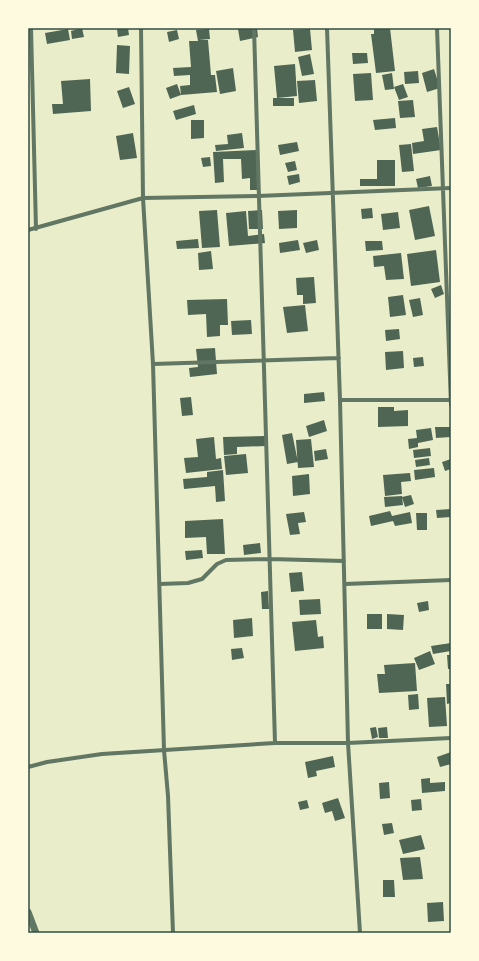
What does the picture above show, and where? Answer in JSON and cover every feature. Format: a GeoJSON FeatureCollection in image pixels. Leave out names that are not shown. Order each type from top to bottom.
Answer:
{"type":"FeatureCollection","features":[{"type":"Feature","properties":{"kind":"street"},"geometry":{"type":"LineString","coordinates":[[31,28],[36,228]]}},
{"type":"Feature","properties":{"kind":"street"},"geometry":{"type":"LineString","coordinates":[[141,28],[143,198],[153,364],[164,750],[168,796],[173,933]]}},
{"type":"Feature","properties":{"kind":"street"},"geometry":{"type":"LineString","coordinates":[[254,28],[275,743]]}},
{"type":"Feature","properties":{"kind":"street"},"geometry":{"type":"LineString","coordinates":[[327,28],[339,358],[348,742],[360,933]]}},
{"type":"Feature","properties":{"kind":"street"},"geometry":{"type":"LineString","coordinates":[[437,28],[451,405]]}},
{"type":"Feature","properties":{"kind":"street"},"geometry":{"type":"LineString","coordinates":[[28,230],[143,198],[258,196],[451,188]]}},
{"type":"Feature","properties":{"kind":"street"},"geometry":{"type":"LineString","coordinates":[[153,364],[339,358]]}},
{"type":"Feature","properties":{"kind":"street"},"geometry":{"type":"LineString","coordinates":[[340,400],[451,400]]}},
{"type":"Feature","properties":{"kind":"street"},"geometry":{"type":"LineString","coordinates":[[160,584],[188,583],[202,579],[217,564],[226,560],[270,559],[344,561]]}},
{"type":"Feature","properties":{"kind":"street"},"geometry":{"type":"LineString","coordinates":[[345,584],[451,580]]}},
{"type":"Feature","properties":{"kind":"street"},"geometry":{"type":"LineString","coordinates":[[28,767],[47,762],[102,754],[275,743],[451,738]]}},
{"type":"Feature","properties":{"kind":"street"},"geometry":{"type":"LineString","coordinates":[[28,912],[36,933]]}},
{"type":"Feature","properties":{"kind":"building"},"geometry":{"type":"Polygon","coordinates":[[[82,28],[84,37],[72,39],[71,31],[82,28]]]}},
{"type":"Feature","properties":{"kind":"building"},"geometry":{"type":"Polygon","coordinates":[[[128,28],[129,35],[118,37],[117,29],[128,28]]]}},
{"type":"Feature","properties":{"kind":"building"},"geometry":{"type":"Polygon","coordinates":[[[257,28],[258,37],[240,41],[238,29],[257,28]]]}},
{"type":"Feature","properties":{"kind":"building"},"geometry":{"type":"Polygon","coordinates":[[[374,28],[390,28],[395,71],[376,73],[371,34],[374,34],[374,28]]]}},
{"type":"Feature","properties":{"kind":"building"},"geometry":{"type":"Polygon","coordinates":[[[68,29],[70,40],[47,44],[45,33],[68,29]]]}},
{"type":"Feature","properties":{"kind":"building"},"geometry":{"type":"Polygon","coordinates":[[[209,29],[210,39],[199,40],[208,40],[211,75],[215,75],[217,92],[181,95],[180,86],[190,85],[190,75],[174,76],[173,68],[191,67],[189,41],[198,41],[196,30],[209,29]]]}},
{"type":"Feature","properties":{"kind":"building"},"geometry":{"type":"Polygon","coordinates":[[[310,29],[312,50],[295,52],[293,30],[310,29]]]}},
{"type":"Feature","properties":{"kind":"building"},"geometry":{"type":"Polygon","coordinates":[[[177,30],[179,39],[169,42],[167,32],[177,30]]]}},
{"type":"Feature","properties":{"kind":"building"},"geometry":{"type":"Polygon","coordinates":[[[117,45],[130,46],[129,74],[116,73],[117,45]]]}},
{"type":"Feature","properties":{"kind":"building"},"geometry":{"type":"Polygon","coordinates":[[[352,53],[367,53],[368,63],[353,64],[352,53]]]}},
{"type":"Feature","properties":{"kind":"building"},"geometry":{"type":"Polygon","coordinates":[[[310,54],[314,74],[302,76],[298,57],[310,54]]]}},
{"type":"Feature","properties":{"kind":"building"},"geometry":{"type":"Polygon","coordinates":[[[295,64],[297,96],[277,98],[274,66],[295,64]]]}},
{"type":"Feature","properties":{"kind":"building"},"geometry":{"type":"Polygon","coordinates":[[[233,68],[236,91],[220,94],[216,71],[233,68]]]}},
{"type":"Feature","properties":{"kind":"building"},"geometry":{"type":"Polygon","coordinates":[[[434,69],[440,88],[427,92],[422,73],[434,69]]]}},
{"type":"Feature","properties":{"kind":"building"},"geometry":{"type":"Polygon","coordinates":[[[418,71],[419,83],[405,84],[404,72],[418,71]]]}},
{"type":"Feature","properties":{"kind":"building"},"geometry":{"type":"Polygon","coordinates":[[[371,73],[373,100],[355,101],[353,74],[371,73]]]}},
{"type":"Feature","properties":{"kind":"building"},"geometry":{"type":"Polygon","coordinates":[[[392,73],[394,89],[385,90],[382,75],[392,73]]]}},
{"type":"Feature","properties":{"kind":"building"},"geometry":{"type":"Polygon","coordinates":[[[90,79],[91,111],[53,114],[52,104],[63,104],[61,81],[90,79]]]}},
{"type":"Feature","properties":{"kind":"building"},"geometry":{"type":"Polygon","coordinates":[[[315,80],[317,101],[299,103],[297,81],[315,80]]]}},
{"type":"Feature","properties":{"kind":"building"},"geometry":{"type":"Polygon","coordinates":[[[177,84],[181,95],[170,99],[166,88],[177,84]]]}},
{"type":"Feature","properties":{"kind":"building"},"geometry":{"type":"Polygon","coordinates":[[[403,84],[408,97],[399,100],[394,87],[403,84]]]}},
{"type":"Feature","properties":{"kind":"building"},"geometry":{"type":"Polygon","coordinates":[[[129,87],[135,104],[123,108],[117,91],[129,87]]]}},
{"type":"Feature","properties":{"kind":"building"},"geometry":{"type":"Polygon","coordinates":[[[273,98],[294,98],[294,106],[273,106],[273,98]]]}},
{"type":"Feature","properties":{"kind":"building"},"geometry":{"type":"Polygon","coordinates":[[[413,100],[415,117],[400,118],[398,101],[413,100]]]}},
{"type":"Feature","properties":{"kind":"building"},"geometry":{"type":"Polygon","coordinates":[[[194,105],[196,114],[176,120],[173,111],[194,105]]]}},
{"type":"Feature","properties":{"kind":"building"},"geometry":{"type":"Polygon","coordinates":[[[395,118],[396,128],[375,130],[373,120],[395,118]]]}},
{"type":"Feature","properties":{"kind":"building"},"geometry":{"type":"Polygon","coordinates":[[[191,120],[204,120],[204,138],[191,139],[191,120]]]}},
{"type":"Feature","properties":{"kind":"building"},"geometry":{"type":"Polygon","coordinates":[[[437,127],[441,150],[413,154],[412,143],[424,141],[422,129],[437,127]]]}},
{"type":"Feature","properties":{"kind":"building"},"geometry":{"type":"Polygon","coordinates":[[[133,133],[137,158],[120,160],[116,136],[133,133]]]}},
{"type":"Feature","properties":{"kind":"building"},"geometry":{"type":"Polygon","coordinates":[[[242,133],[244,148],[216,151],[215,145],[228,144],[227,135],[242,133]]]}},
{"type":"Feature","properties":{"kind":"building"},"geometry":{"type":"Polygon","coordinates":[[[297,142],[299,151],[280,155],[278,145],[297,142]]]}},
{"type":"Feature","properties":{"kind":"building"},"geometry":{"type":"Polygon","coordinates":[[[411,144],[414,171],[402,172],[399,145],[411,144]]]}},
{"type":"Feature","properties":{"kind":"building"},"geometry":{"type":"Polygon","coordinates":[[[258,150],[260,190],[250,190],[250,178],[242,179],[241,159],[223,159],[224,182],[215,183],[213,152],[258,150]]]}},
{"type":"Feature","properties":{"kind":"building"},"geometry":{"type":"Polygon","coordinates":[[[210,157],[211,166],[203,167],[201,158],[210,157]]]}},
{"type":"Feature","properties":{"kind":"building"},"geometry":{"type":"Polygon","coordinates":[[[377,160],[395,160],[395,186],[360,186],[360,179],[377,179],[377,160]]]}},
{"type":"Feature","properties":{"kind":"building"},"geometry":{"type":"Polygon","coordinates":[[[295,161],[297,170],[288,172],[285,163],[295,161]]]}},
{"type":"Feature","properties":{"kind":"building"},"geometry":{"type":"Polygon","coordinates":[[[299,174],[300,182],[289,185],[287,176],[299,174]]]}},
{"type":"Feature","properties":{"kind":"building"},"geometry":{"type":"Polygon","coordinates":[[[430,176],[432,186],[418,188],[416,179],[430,176]]]}},
{"type":"Feature","properties":{"kind":"building"},"geometry":{"type":"Polygon","coordinates":[[[429,206],[435,236],[415,240],[409,210],[429,206]]]}},
{"type":"Feature","properties":{"kind":"building"},"geometry":{"type":"Polygon","coordinates":[[[372,208],[373,218],[362,219],[361,209],[372,208]]]}},
{"type":"Feature","properties":{"kind":"building"},"geometry":{"type":"Polygon","coordinates":[[[217,210],[220,247],[202,248],[199,211],[217,210]]]}},
{"type":"Feature","properties":{"kind":"building"},"geometry":{"type":"Polygon","coordinates":[[[262,210],[263,229],[249,229],[248,211],[262,210]]]}},
{"type":"Feature","properties":{"kind":"building"},"geometry":{"type":"Polygon","coordinates":[[[297,210],[297,228],[279,229],[278,211],[297,210]]]}},
{"type":"Feature","properties":{"kind":"building"},"geometry":{"type":"Polygon","coordinates":[[[246,211],[248,236],[264,234],[265,243],[229,246],[226,213],[246,211]]]}},
{"type":"Feature","properties":{"kind":"building"},"geometry":{"type":"Polygon","coordinates":[[[398,212],[400,228],[383,230],[381,214],[398,212]]]}},
{"type":"Feature","properties":{"kind":"building"},"geometry":{"type":"Polygon","coordinates":[[[198,239],[199,248],[177,249],[176,241],[198,239]]]}},
{"type":"Feature","properties":{"kind":"building"},"geometry":{"type":"Polygon","coordinates":[[[298,240],[300,250],[280,253],[279,243],[298,240]]]}},
{"type":"Feature","properties":{"kind":"building"},"geometry":{"type":"Polygon","coordinates":[[[317,240],[319,250],[306,253],[303,243],[317,240]]]}},
{"type":"Feature","properties":{"kind":"building"},"geometry":{"type":"Polygon","coordinates":[[[365,241],[382,241],[383,250],[366,251],[365,241]]]}},
{"type":"Feature","properties":{"kind":"building"},"geometry":{"type":"Polygon","coordinates":[[[436,250],[440,282],[411,286],[407,254],[436,250]]]}},
{"type":"Feature","properties":{"kind":"building"},"geometry":{"type":"Polygon","coordinates":[[[211,251],[213,269],[199,270],[198,253],[211,251]]]}},
{"type":"Feature","properties":{"kind":"building"},"geometry":{"type":"Polygon","coordinates":[[[401,253],[404,279],[386,280],[384,266],[374,267],[373,256],[401,253]]]}},
{"type":"Feature","properties":{"kind":"building"},"geometry":{"type":"Polygon","coordinates":[[[314,277],[316,303],[303,304],[303,295],[297,295],[296,278],[314,277]]]}},
{"type":"Feature","properties":{"kind":"building"},"geometry":{"type":"Polygon","coordinates":[[[441,285],[444,294],[435,298],[431,289],[441,285]]]}},
{"type":"Feature","properties":{"kind":"building"},"geometry":{"type":"Polygon","coordinates":[[[403,295],[406,315],[390,317],[388,297],[403,295]]]}},
{"type":"Feature","properties":{"kind":"building"},"geometry":{"type":"Polygon","coordinates":[[[420,298],[423,315],[413,317],[409,300],[420,298]]]}},
{"type":"Feature","properties":{"kind":"building"},"geometry":{"type":"Polygon","coordinates":[[[227,299],[228,325],[220,325],[220,336],[207,337],[206,314],[188,315],[187,300],[227,299]]]}},
{"type":"Feature","properties":{"kind":"building"},"geometry":{"type":"Polygon","coordinates":[[[305,305],[308,331],[287,333],[283,307],[305,305]]]}},
{"type":"Feature","properties":{"kind":"building"},"geometry":{"type":"Polygon","coordinates":[[[251,320],[252,334],[232,335],[231,321],[251,320]]]}},
{"type":"Feature","properties":{"kind":"building"},"geometry":{"type":"Polygon","coordinates":[[[399,329],[400,339],[386,341],[385,330],[399,329]]]}},
{"type":"Feature","properties":{"kind":"building"},"geometry":{"type":"Polygon","coordinates":[[[215,348],[217,374],[190,377],[189,368],[198,367],[196,349],[215,348]]]}},
{"type":"Feature","properties":{"kind":"building"},"geometry":{"type":"Polygon","coordinates":[[[403,351],[404,368],[386,370],[385,352],[403,351]]]}},
{"type":"Feature","properties":{"kind":"building"},"geometry":{"type":"Polygon","coordinates":[[[423,357],[424,366],[414,367],[413,358],[423,357]]]}},
{"type":"Feature","properties":{"kind":"building"},"geometry":{"type":"Polygon","coordinates":[[[324,392],[325,401],[304,403],[304,394],[324,392]]]}},
{"type":"Feature","properties":{"kind":"building"},"geometry":{"type":"Polygon","coordinates":[[[191,397],[193,415],[182,416],[180,398],[191,397]]]}},
{"type":"Feature","properties":{"kind":"building"},"geometry":{"type":"Polygon","coordinates":[[[378,407],[394,407],[394,411],[408,410],[408,426],[378,427],[378,407]]]}},
{"type":"Feature","properties":{"kind":"building"},"geometry":{"type":"Polygon","coordinates":[[[324,420],[327,431],[309,437],[306,426],[324,420]]]}},
{"type":"Feature","properties":{"kind":"building"},"geometry":{"type":"Polygon","coordinates":[[[435,427],[451,427],[451,437],[436,438],[435,427]]]}},
{"type":"Feature","properties":{"kind":"building"},"geometry":{"type":"Polygon","coordinates":[[[431,428],[433,440],[418,443],[418,447],[409,449],[408,439],[417,438],[416,430],[431,428]]]}},
{"type":"Feature","properties":{"kind":"building"},"geometry":{"type":"Polygon","coordinates":[[[292,433],[298,462],[287,464],[282,435],[292,433]]]}},
{"type":"Feature","properties":{"kind":"building"},"geometry":{"type":"Polygon","coordinates":[[[265,436],[266,446],[237,447],[237,454],[224,455],[223,437],[265,436]]]}},
{"type":"Feature","properties":{"kind":"building"},"geometry":{"type":"Polygon","coordinates":[[[214,437],[216,459],[221,458],[222,469],[186,473],[184,458],[198,457],[196,439],[214,437]]]}},
{"type":"Feature","properties":{"kind":"building"},"geometry":{"type":"Polygon","coordinates":[[[311,439],[314,467],[298,468],[296,440],[311,439]]]}},
{"type":"Feature","properties":{"kind":"building"},"geometry":{"type":"Polygon","coordinates":[[[430,448],[431,456],[414,458],[413,450],[430,448]]]}},
{"type":"Feature","properties":{"kind":"building"},"geometry":{"type":"Polygon","coordinates":[[[326,449],[328,459],[315,461],[314,451],[326,449]]]}},
{"type":"Feature","properties":{"kind":"building"},"geometry":{"type":"Polygon","coordinates":[[[246,454],[248,473],[226,475],[224,456],[246,454]]]}},
{"type":"Feature","properties":{"kind":"building"},"geometry":{"type":"Polygon","coordinates":[[[429,458],[430,465],[416,467],[415,460],[429,458]]]}},
{"type":"Feature","properties":{"kind":"building"},"geometry":{"type":"Polygon","coordinates":[[[451,459],[451,469],[445,471],[442,462],[451,459]]]}},
{"type":"Feature","properties":{"kind":"building"},"geometry":{"type":"Polygon","coordinates":[[[434,468],[435,477],[415,480],[414,470],[434,468]]]}},
{"type":"Feature","properties":{"kind":"building"},"geometry":{"type":"Polygon","coordinates":[[[223,470],[225,501],[216,502],[215,486],[184,489],[183,479],[207,477],[207,472],[223,470]]]}},
{"type":"Feature","properties":{"kind":"building"},"geometry":{"type":"Polygon","coordinates":[[[410,473],[411,481],[401,482],[402,494],[385,496],[383,475],[410,473]]]}},
{"type":"Feature","properties":{"kind":"building"},"geometry":{"type":"Polygon","coordinates":[[[309,474],[310,494],[293,496],[292,476],[309,474]]]}},
{"type":"Feature","properties":{"kind":"building"},"geometry":{"type":"Polygon","coordinates":[[[411,495],[414,504],[405,507],[402,497],[411,495]]]}},
{"type":"Feature","properties":{"kind":"building"},"geometry":{"type":"Polygon","coordinates":[[[402,496],[403,505],[385,507],[384,497],[402,496]]]}},
{"type":"Feature","properties":{"kind":"building"},"geometry":{"type":"Polygon","coordinates":[[[451,509],[451,517],[437,518],[436,510],[451,509]]]}},
{"type":"Feature","properties":{"kind":"building"},"geometry":{"type":"Polygon","coordinates":[[[390,511],[392,516],[410,512],[412,523],[395,526],[393,521],[371,526],[369,516],[390,511]]]}},
{"type":"Feature","properties":{"kind":"building"},"geometry":{"type":"Polygon","coordinates":[[[304,512],[306,522],[298,523],[300,534],[290,535],[286,514],[304,512]]]}},
{"type":"Feature","properties":{"kind":"building"},"geometry":{"type":"Polygon","coordinates":[[[416,513],[427,513],[427,530],[417,530],[416,513]]]}},
{"type":"Feature","properties":{"kind":"building"},"geometry":{"type":"Polygon","coordinates":[[[223,519],[225,554],[207,554],[206,537],[185,538],[185,521],[223,519]]]}},
{"type":"Feature","properties":{"kind":"building"},"geometry":{"type":"Polygon","coordinates":[[[260,543],[261,553],[244,555],[243,545],[260,543]]]}},
{"type":"Feature","properties":{"kind":"building"},"geometry":{"type":"Polygon","coordinates":[[[202,550],[203,558],[186,560],[185,551],[202,550]]]}},
{"type":"Feature","properties":{"kind":"building"},"geometry":{"type":"Polygon","coordinates":[[[302,572],[304,591],[291,592],[289,573],[302,572]]]}},
{"type":"Feature","properties":{"kind":"building"},"geometry":{"type":"Polygon","coordinates":[[[268,591],[269,609],[262,609],[261,592],[268,591]]]}},
{"type":"Feature","properties":{"kind":"building"},"geometry":{"type":"Polygon","coordinates":[[[320,599],[321,614],[300,615],[299,600],[320,599]]]}},
{"type":"Feature","properties":{"kind":"building"},"geometry":{"type":"Polygon","coordinates":[[[428,601],[429,610],[419,612],[417,603],[428,601]]]}},
{"type":"Feature","properties":{"kind":"building"},"geometry":{"type":"Polygon","coordinates":[[[367,614],[382,614],[382,629],[367,629],[367,614]]]}},
{"type":"Feature","properties":{"kind":"building"},"geometry":{"type":"Polygon","coordinates":[[[387,614],[404,615],[403,630],[387,629],[387,614]]]}},
{"type":"Feature","properties":{"kind":"building"},"geometry":{"type":"Polygon","coordinates":[[[252,618],[253,636],[234,638],[233,620],[252,618]]]}},
{"type":"Feature","properties":{"kind":"building"},"geometry":{"type":"Polygon","coordinates":[[[316,620],[318,637],[323,636],[324,648],[295,651],[292,622],[316,620]]]}},
{"type":"Feature","properties":{"kind":"building"},"geometry":{"type":"Polygon","coordinates":[[[451,643],[451,651],[433,654],[431,646],[451,643]]]}},
{"type":"Feature","properties":{"kind":"building"},"geometry":{"type":"Polygon","coordinates":[[[242,648],[244,658],[232,660],[231,649],[242,648]]]}},
{"type":"Feature","properties":{"kind":"building"},"geometry":{"type":"Polygon","coordinates":[[[430,651],[435,664],[419,670],[414,658],[430,651]]]}},
{"type":"Feature","properties":{"kind":"building"},"geometry":{"type":"Polygon","coordinates":[[[447,655],[451,655],[451,669],[448,669],[447,655]]]}},
{"type":"Feature","properties":{"kind":"building"},"geometry":{"type":"Polygon","coordinates":[[[415,663],[417,691],[379,693],[377,674],[385,674],[384,665],[415,663]]]}},
{"type":"Feature","properties":{"kind":"building"},"geometry":{"type":"Polygon","coordinates":[[[446,684],[451,684],[451,703],[447,704],[446,684]]]}},
{"type":"Feature","properties":{"kind":"building"},"geometry":{"type":"Polygon","coordinates":[[[418,694],[419,709],[409,710],[408,695],[418,694]]]}},
{"type":"Feature","properties":{"kind":"building"},"geometry":{"type":"Polygon","coordinates":[[[445,697],[447,726],[429,727],[427,698],[445,697]]]}},
{"type":"Feature","properties":{"kind":"building"},"geometry":{"type":"Polygon","coordinates":[[[376,727],[378,737],[372,739],[370,728],[376,727]]]}},
{"type":"Feature","properties":{"kind":"building"},"geometry":{"type":"Polygon","coordinates":[[[387,727],[388,738],[379,738],[378,728],[387,727]]]}},
{"type":"Feature","properties":{"kind":"building"},"geometry":{"type":"Polygon","coordinates":[[[451,752],[451,764],[440,767],[437,757],[451,752]]]}},
{"type":"Feature","properties":{"kind":"building"},"geometry":{"type":"Polygon","coordinates":[[[333,756],[335,767],[316,771],[317,776],[308,778],[305,762],[333,756]]]}},
{"type":"Feature","properties":{"kind":"building"},"geometry":{"type":"Polygon","coordinates":[[[430,778],[430,783],[445,782],[445,791],[422,793],[421,779],[430,778]]]}},
{"type":"Feature","properties":{"kind":"building"},"geometry":{"type":"Polygon","coordinates":[[[389,782],[390,798],[380,799],[379,783],[389,782]]]}},
{"type":"Feature","properties":{"kind":"building"},"geometry":{"type":"Polygon","coordinates":[[[338,798],[345,818],[335,821],[332,811],[325,813],[322,803],[338,798]]]}},
{"type":"Feature","properties":{"kind":"building"},"geometry":{"type":"Polygon","coordinates":[[[421,799],[422,810],[412,811],[411,800],[421,799]]]}},
{"type":"Feature","properties":{"kind":"building"},"geometry":{"type":"Polygon","coordinates":[[[307,800],[309,808],[300,810],[298,802],[307,800]]]}},
{"type":"Feature","properties":{"kind":"building"},"geometry":{"type":"Polygon","coordinates":[[[392,823],[394,833],[384,835],[382,824],[392,823]]]}},
{"type":"Feature","properties":{"kind":"building"},"geometry":{"type":"Polygon","coordinates":[[[421,835],[425,849],[403,854],[399,840],[421,835]]]}},
{"type":"Feature","properties":{"kind":"building"},"geometry":{"type":"Polygon","coordinates":[[[420,857],[423,879],[403,880],[400,858],[420,857]]]}},
{"type":"Feature","properties":{"kind":"building"},"geometry":{"type":"Polygon","coordinates":[[[383,880],[394,880],[395,897],[383,897],[383,880]]]}},
{"type":"Feature","properties":{"kind":"building"},"geometry":{"type":"Polygon","coordinates":[[[443,902],[444,921],[428,922],[427,903],[443,902]]]}}]}
